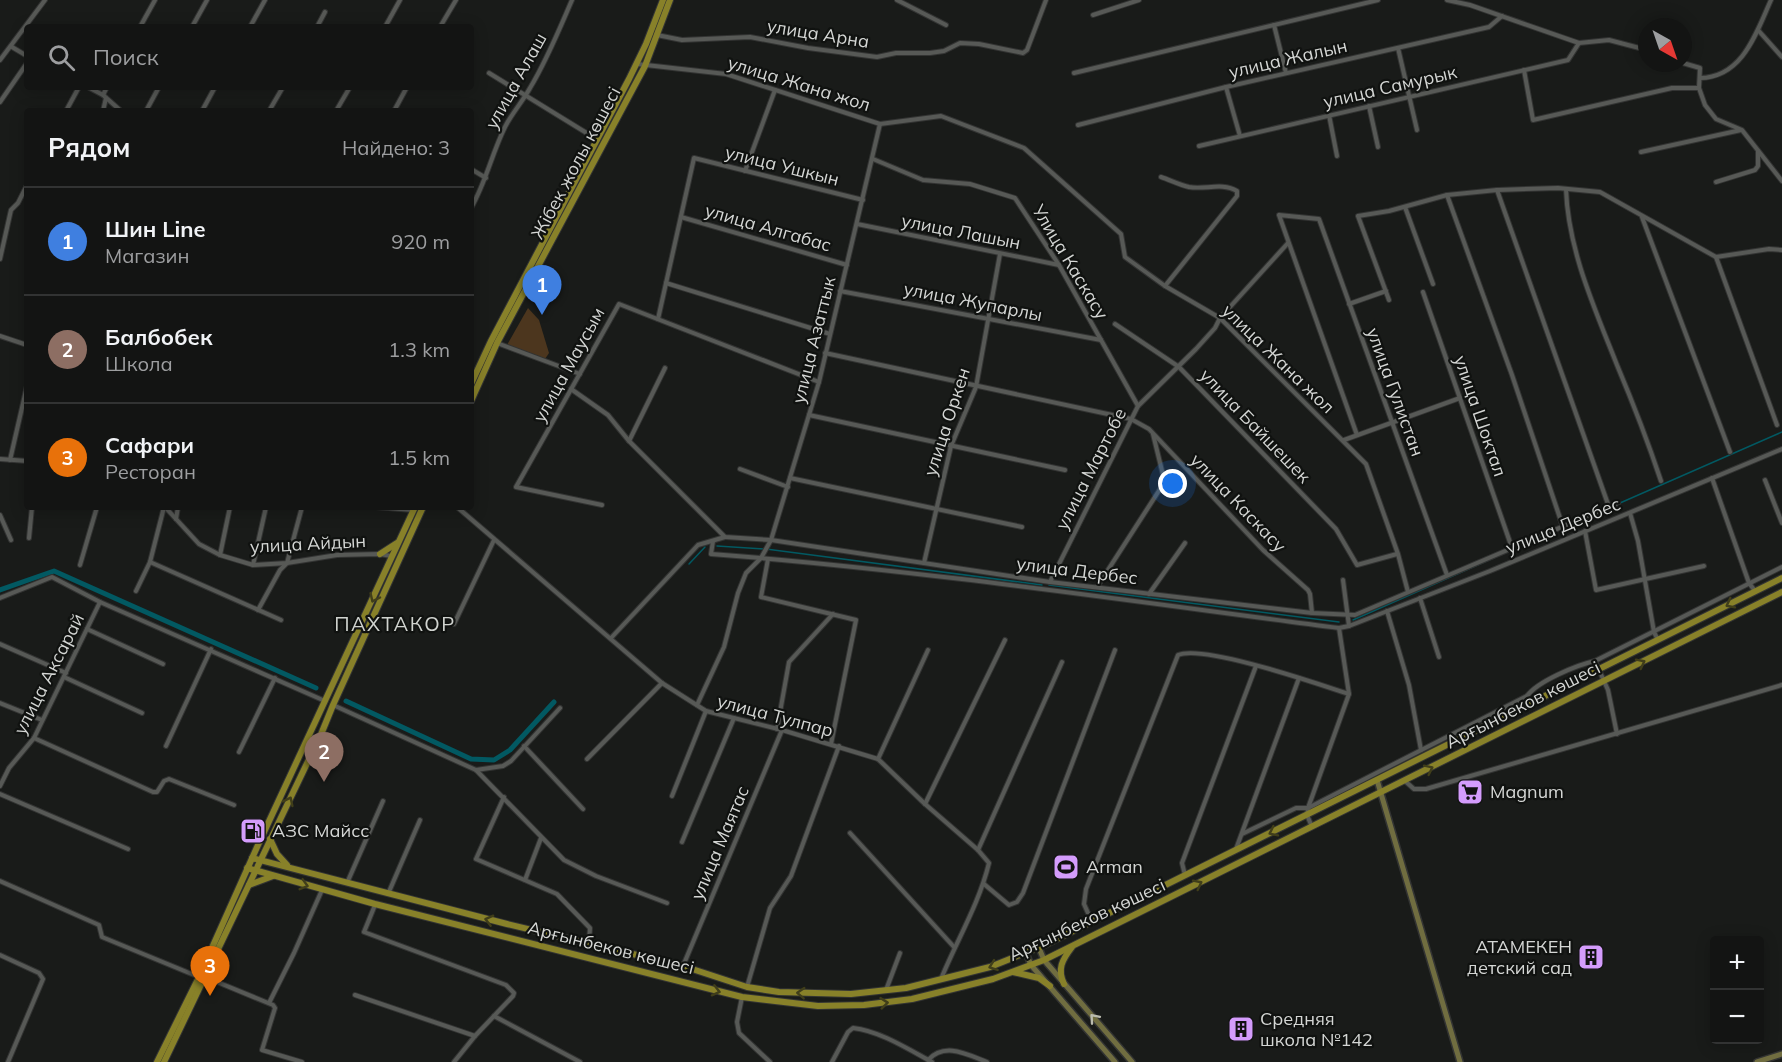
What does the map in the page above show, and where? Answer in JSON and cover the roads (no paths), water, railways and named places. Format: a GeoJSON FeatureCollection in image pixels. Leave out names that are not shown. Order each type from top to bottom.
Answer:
{"type":"FeatureCollection","features":[{"type":"Feature","properties":{"kind":"main road","name":"Жібек жолы көшесі"},"geometry":{"type":"LineString","coordinates":[[474,378],[637,64],[663,0]]}},
{"type":"Feature","properties":{"kind":"main road","name":"Жібек жолы көшесі"},"geometry":{"type":"LineString","coordinates":[[474,394],[497,343],[645,66],[670,0]]}},
{"type":"Feature","properties":{"kind":"main road"},"geometry":{"type":"LineString","coordinates":[[164,1062],[247,868],[414,510]]}},
{"type":"Feature","properties":{"kind":"main road"},"geometry":{"type":"LineString","coordinates":[[157,1062],[261,860],[322,732],[422,510]]}},
{"type":"Feature","properties":{"kind":"main road"},"geometry":{"type":"LineString","coordinates":[[380,554],[400,541]]}},
{"type":"Feature","properties":{"kind":"main road","name":"Арғынбеков көшесі"},"geometry":{"type":"LineString","coordinates":[[252,858],[507,924],[683,966],[747,987],[779,992],[820,994],[886,991],[940,981],[990,967],[1039,948],[1236,850],[1307,811],[1377,780],[1782,578]]}},
{"type":"Feature","properties":{"kind":"main road","name":"Арғынбеков көшесі"},"geometry":{"type":"LineString","coordinates":[[247,868],[375,904],[742,997],[818,1006],[864,1005],[912,999],[993,980],[1073,947],[1782,592]]}},
{"type":"Feature","properties":{"kind":"main road"},"geometry":{"type":"LineString","coordinates":[[1377,780],[1460,1062]]}},
{"type":"Feature","properties":{"kind":"main road"},"geometry":{"type":"LineString","coordinates":[[270,839],[277,854],[290,867]]}},
{"type":"Feature","properties":{"kind":"main road"},"geometry":{"type":"LineString","coordinates":[[249,885],[274,876]]}},
{"type":"Feature","properties":{"kind":"main road"},"geometry":{"type":"LineString","coordinates":[[503,936],[507,924]]}},
{"type":"Feature","properties":{"kind":"main road"},"geometry":{"type":"LineString","coordinates":[[1064,984],[1060,976],[1060,968],[1064,958],[1073,947]]}},
{"type":"Feature","properties":{"kind":"main road"},"geometry":{"type":"LineString","coordinates":[[1039,948],[1044,960],[1132,1062]]}},
{"type":"Feature","properties":{"kind":"main road"},"geometry":{"type":"LineString","coordinates":[[1026,953],[1031,965],[1115,1062]]}},
{"type":"Feature","properties":{"kind":"main road"},"geometry":{"type":"LineString","coordinates":[[1012,972],[1039,978],[1050,987]]}},
{"type":"Feature","properties":{"kind":"main road"},"geometry":{"type":"LineString","coordinates":[[1757,1062],[1782,1054]]}},
{"type":"Feature","properties":{"kind":"street"},"geometry":{"type":"LineString","coordinates":[[28,24],[45,0]]}},
{"type":"Feature","properties":{"kind":"street"},"geometry":{"type":"LineString","coordinates":[[142,24],[155,0]]}},
{"type":"Feature","properties":{"kind":"street"},"geometry":{"type":"LineString","coordinates":[[194,24],[207,0]]}},
{"type":"Feature","properties":{"kind":"street"},"geometry":{"type":"LineString","coordinates":[[252,24],[265,0]]}},
{"type":"Feature","properties":{"kind":"street"},"geometry":{"type":"LineString","coordinates":[[387,24],[400,0]]}},
{"type":"Feature","properties":{"kind":"street"},"geometry":{"type":"LineString","coordinates":[[442,24],[456,0]]}},
{"type":"Feature","properties":{"kind":"street","name":"улица Алаш"},"geometry":{"type":"LineString","coordinates":[[474,202],[506,125],[547,58],[572,0]]}},
{"type":"Feature","properties":{"kind":"street"},"geometry":{"type":"LineString","coordinates":[[897,0],[946,25]]}},
{"type":"Feature","properties":{"kind":"street","name":"улица Арна"},"geometry":{"type":"LineString","coordinates":[[657,35],[682,40],[750,37],[877,57],[896,53],[944,51],[960,43],[979,44],[1023,53],[1046,0]]}},
{"type":"Feature","properties":{"kind":"street"},"geometry":{"type":"LineString","coordinates":[[1117,0],[1120,5]]}},
{"type":"Feature","properties":{"kind":"street"},"geometry":{"type":"LineString","coordinates":[[1093,15],[1139,0]]}},
{"type":"Feature","properties":{"kind":"street"},"geometry":{"type":"LineString","coordinates":[[1074,73],[1378,0]]}},
{"type":"Feature","properties":{"kind":"street"},"geometry":{"type":"LineString","coordinates":[[1447,0],[1470,4],[1579,43],[1609,40],[1638,48]]}},
{"type":"Feature","properties":{"kind":"street"},"geometry":{"type":"LineString","coordinates":[[1700,78],[1713,78],[1728,71],[1739,60],[1758,30],[1772,0]]}},
{"type":"Feature","properties":{"kind":"street"},"geometry":{"type":"LineString","coordinates":[[319,24],[325,12]]}},
{"type":"Feature","properties":{"kind":"street","name":"улица Жалын"},"geometry":{"type":"LineString","coordinates":[[1078,125],[1226,87],[1489,27],[1502,16]]}},
{"type":"Feature","properties":{"kind":"street"},"geometry":{"type":"LineString","coordinates":[[1274,25],[1286,74]]}},
{"type":"Feature","properties":{"kind":"street"},"geometry":{"type":"LineString","coordinates":[[0,60],[24,30]]}},
{"type":"Feature","properties":{"kind":"street"},"geometry":{"type":"LineString","coordinates":[[1758,30],[1782,57]]}},
{"type":"Feature","properties":{"kind":"street","name":"улица Самурык"},"geometry":{"type":"LineString","coordinates":[[1199,146],[1568,60],[1579,43]]}},
{"type":"Feature","properties":{"kind":"street"},"geometry":{"type":"LineString","coordinates":[[12,47],[24,54]]}},
{"type":"Feature","properties":{"kind":"street"},"geometry":{"type":"LineString","coordinates":[[1398,48],[1417,130]]}},
{"type":"Feature","properties":{"kind":"street","name":"улица Жана жол"},"geometry":{"type":"LineString","coordinates":[[637,64],[726,74],[880,124],[941,116],[1024,148],[1121,234],[1125,257],[1165,286],[1220,318],[1366,464],[1398,554],[1408,592]]}},
{"type":"Feature","properties":{"kind":"street"},"geometry":{"type":"LineString","coordinates":[[1692,66],[1700,68],[1699,88],[1705,105],[1716,118],[1742,130],[1782,181]]}},
{"type":"Feature","properties":{"kind":"street"},"geometry":{"type":"LineString","coordinates":[[0,102],[24,67]]}},
{"type":"Feature","properties":{"kind":"street"},"geometry":{"type":"LineString","coordinates":[[1524,70],[1533,120],[1672,88],[1699,88]]}},
{"type":"Feature","properties":{"kind":"street"},"geometry":{"type":"LineString","coordinates":[[489,73],[527,94],[598,140]]}},
{"type":"Feature","properties":{"kind":"street"},"geometry":{"type":"LineString","coordinates":[[1226,87],[1240,136]]}},
{"type":"Feature","properties":{"kind":"street"},"geometry":{"type":"LineString","coordinates":[[68,108],[77,90]]}},
{"type":"Feature","properties":{"kind":"street"},"geometry":{"type":"LineString","coordinates":[[93,90],[117,108]]}},
{"type":"Feature","properties":{"kind":"street"},"geometry":{"type":"LineString","coordinates":[[103,108],[106,90]]}},
{"type":"Feature","properties":{"kind":"street"},"geometry":{"type":"LineString","coordinates":[[148,108],[157,90]]}},
{"type":"Feature","properties":{"kind":"street"},"geometry":{"type":"LineString","coordinates":[[204,108],[213,90]]}},
{"type":"Feature","properties":{"kind":"street"},"geometry":{"type":"LineString","coordinates":[[271,108],[281,90]]}},
{"type":"Feature","properties":{"kind":"street"},"geometry":{"type":"LineString","coordinates":[[338,108],[348,90]]}},
{"type":"Feature","properties":{"kind":"street"},"geometry":{"type":"LineString","coordinates":[[396,108],[405,90]]}},
{"type":"Feature","properties":{"kind":"street"},"geometry":{"type":"LineString","coordinates":[[745,171],[775,90]]}},
{"type":"Feature","properties":{"kind":"street"},"geometry":{"type":"LineString","coordinates":[[1369,106],[1378,147]]}},
{"type":"Feature","properties":{"kind":"street"},"geometry":{"type":"LineString","coordinates":[[1329,115],[1336,156]]}},
{"type":"Feature","properties":{"kind":"street","name":"улица Азаттык"},"geometry":{"type":"LineString","coordinates":[[698,705],[724,647],[738,593],[746,573],[761,558],[771,540],[788,487],[819,382],[880,124]]}},
{"type":"Feature","properties":{"kind":"street"},"geometry":{"type":"LineString","coordinates":[[1641,152],[1742,130]]}},
{"type":"Feature","properties":{"kind":"street"},"geometry":{"type":"LineString","coordinates":[[1716,182],[1755,170],[1758,166],[1758,151]]}},
{"type":"Feature","properties":{"kind":"street","name":"улица Ушкын"},"geometry":{"type":"LineString","coordinates":[[681,217],[694,158],[863,200]]}},
{"type":"Feature","properties":{"kind":"street","name":"Улица Каскасу"},"geometry":{"type":"LineString","coordinates":[[873,159],[923,180],[970,184],[1015,198],[1059,265],[1138,406]]}},
{"type":"Feature","properties":{"kind":"street"},"geometry":{"type":"LineString","coordinates":[[474,171],[486,177]]}},
{"type":"Feature","properties":{"kind":"street"},"geometry":{"type":"LineString","coordinates":[[1161,177],[1190,188],[1217,187],[1237,191],[1237,196],[1165,286]]}},
{"type":"Feature","properties":{"kind":"street"},"geometry":{"type":"LineString","coordinates":[[1566,189],[1571,229],[1593,303],[1661,481]]}},
{"type":"Feature","properties":{"kind":"street"},"geometry":{"type":"LineString","coordinates":[[1389,300],[1358,216],[1405,207],[1447,195],[1497,190],[1566,189],[1600,192],[1716,257],[1769,249],[1782,250]]}},
{"type":"Feature","properties":{"kind":"street"},"geometry":{"type":"LineString","coordinates":[[1497,190],[1609,507]]}},
{"type":"Feature","properties":{"kind":"street"},"geometry":{"type":"LineString","coordinates":[[0,259],[11,210],[18,203],[24,191]]}},
{"type":"Feature","properties":{"kind":"street"},"geometry":{"type":"LineString","coordinates":[[1447,195],[1512,375],[1563,527]]}},
{"type":"Feature","properties":{"kind":"street"},"geometry":{"type":"LineString","coordinates":[[1405,207],[1433,284]]}},
{"type":"Feature","properties":{"kind":"street","name":"улица Гулистан"},"geometry":{"type":"LineString","coordinates":[[1288,243],[1279,215],[1319,219],[1447,575]]}},
{"type":"Feature","properties":{"kind":"street"},"geometry":{"type":"LineString","coordinates":[[1641,216],[1730,452]]}},
{"type":"Feature","properties":{"kind":"street"},"geometry":{"type":"LineString","coordinates":[[658,320],[681,217]]}},
{"type":"Feature","properties":{"kind":"street","name":"улица Алгабас"},"geometry":{"type":"LineString","coordinates":[[681,217],[847,265]]}},
{"type":"Feature","properties":{"kind":"street","name":"улица Лашын"},"geometry":{"type":"LineString","coordinates":[[857,224],[1059,265]]}},
{"type":"Feature","properties":{"kind":"street"},"geometry":{"type":"LineString","coordinates":[[1288,243],[1357,435]]}},
{"type":"Feature","properties":{"kind":"street","name":"улица Мартобе"},"geometry":{"type":"LineString","coordinates":[[1050,582],[1138,406],[1215,328],[1220,318],[1288,243]]}},
{"type":"Feature","properties":{"kind":"street","name":"улица Оркен"},"geometry":{"type":"LineString","coordinates":[[924,563],[951,446],[976,387],[1000,254]]}},
{"type":"Feature","properties":{"kind":"street"},"geometry":{"type":"LineString","coordinates":[[1716,257],[1777,425]]}},
{"type":"Feature","properties":{"kind":"street"},"geometry":{"type":"LineString","coordinates":[[666,283],[830,334]]}},
{"type":"Feature","properties":{"kind":"street","name":"улица Жупарлы"},"geometry":{"type":"LineString","coordinates":[[840,291],[1101,340]]}},
{"type":"Feature","properties":{"kind":"street"},"geometry":{"type":"LineString","coordinates":[[1349,304],[1386,291]]}},
{"type":"Feature","properties":{"kind":"street","name":"улица Шоктал"},"geometry":{"type":"LineString","coordinates":[[1423,292],[1512,548]]}},
{"type":"Feature","properties":{"kind":"street","name":"улица Маусым"},"geometry":{"type":"LineString","coordinates":[[602,505],[516,487],[619,304],[819,382]]}},
{"type":"Feature","properties":{"kind":"street","name":"улица Байшешек"},"geometry":{"type":"LineString","coordinates":[[1115,324],[1179,367],[1336,529],[1357,565],[1398,554]]}},
{"type":"Feature","properties":{"kind":"street"},"geometry":{"type":"LineString","coordinates":[[0,336],[24,344]]}},
{"type":"Feature","properties":{"kind":"street"},"geometry":{"type":"LineString","coordinates":[[497,343],[580,374]]}},
{"type":"Feature","properties":{"kind":"street"},"geometry":{"type":"LineString","coordinates":[[825,353],[1131,419]]}},
{"type":"Feature","properties":{"kind":"street"},"geometry":{"type":"LineString","coordinates":[[629,441],[665,368]]}},
{"type":"Feature","properties":{"kind":"street"},"geometry":{"type":"LineString","coordinates":[[571,389],[608,415],[629,441],[725,537],[698,545],[611,639]]}},
{"type":"Feature","properties":{"kind":"street"},"geometry":{"type":"LineString","coordinates":[[1344,440],[1460,398]]}},
{"type":"Feature","properties":{"kind":"street"},"geometry":{"type":"LineString","coordinates":[[10,460],[24,399]]}},
{"type":"Feature","properties":{"kind":"street"},"geometry":{"type":"LineString","coordinates":[[809,415],[1065,470]]}},
{"type":"Feature","properties":{"kind":"street","name":"улица Каскасу"},"geometry":{"type":"LineString","coordinates":[[1131,419],[1153,434],[1263,550],[1308,590],[1312,613]]}},
{"type":"Feature","properties":{"kind":"street"},"geometry":{"type":"LineString","coordinates":[[1097,587],[1162,486],[1164,479],[1153,434]]}},
{"type":"Feature","properties":{"kind":"street","name":"улица Дербес"},"geometry":{"type":"LineString","coordinates":[[713,541],[711,554],[785,559],[1016,586],[1339,628],[1420,598],[1782,450]]}},
{"type":"Feature","properties":{"kind":"street"},"geometry":{"type":"LineString","coordinates":[[0,459],[24,461]]}},
{"type":"Feature","properties":{"kind":"street"},"geometry":{"type":"LineString","coordinates":[[740,469],[788,487]]}},
{"type":"Feature","properties":{"kind":"street"},"geometry":{"type":"LineString","coordinates":[[1712,477],[1749,583],[1755,591]]}},
{"type":"Feature","properties":{"kind":"street"},"geometry":{"type":"LineString","coordinates":[[790,478],[1022,527]]}},
{"type":"Feature","properties":{"kind":"street"},"geometry":{"type":"LineString","coordinates":[[1765,480],[1782,523]]}},
{"type":"Feature","properties":{"kind":"street","name":"улица Дербес"},"geometry":{"type":"LineString","coordinates":[[725,537],[771,540],[1050,582],[1312,613],[1355,615],[1618,502]]}},
{"type":"Feature","properties":{"kind":"street"},"geometry":{"type":"LineString","coordinates":[[28,538],[32,510]]}},
{"type":"Feature","properties":{"kind":"street"},"geometry":{"type":"LineString","coordinates":[[80,565],[96,510]]}},
{"type":"Feature","properties":{"kind":"street"},"geometry":{"type":"LineString","coordinates":[[136,591],[150,562],[163,510]]}},
{"type":"Feature","properties":{"kind":"street","name":"улица Айдын"},"geometry":{"type":"LineString","coordinates":[[167,510],[199,544],[220,555],[253,565],[337,555],[380,554],[401,557]]}},
{"type":"Feature","properties":{"kind":"street"},"geometry":{"type":"LineString","coordinates":[[176,520],[178,510]]}},
{"type":"Feature","properties":{"kind":"street"},"geometry":{"type":"LineString","coordinates":[[220,555],[229,510]]}},
{"type":"Feature","properties":{"kind":"street"},"geometry":{"type":"LineString","coordinates":[[253,565],[265,510]]}},
{"type":"Feature","properties":{"kind":"street"},"geometry":{"type":"LineString","coordinates":[[258,610],[280,570],[287,562],[301,510]]}},
{"type":"Feature","properties":{"kind":"street","name":"улица Тулпар"},"geometry":{"type":"LineString","coordinates":[[460,510],[662,683],[706,711],[839,746],[878,759],[978,850]]}},
{"type":"Feature","properties":{"kind":"street"},"geometry":{"type":"LineString","coordinates":[[1630,513],[1638,541],[1653,632],[1658,640]]}},
{"type":"Feature","properties":{"kind":"street"},"geometry":{"type":"LineString","coordinates":[[0,515],[11,540]]}},
{"type":"Feature","properties":{"kind":"street"},"geometry":{"type":"LineString","coordinates":[[1585,531],[1596,590],[1704,566]]}},
{"type":"Feature","properties":{"kind":"street"},"geometry":{"type":"LineString","coordinates":[[454,624],[494,540]]}},
{"type":"Feature","properties":{"kind":"street"},"geometry":{"type":"LineString","coordinates":[[1149,594],[1185,543]]}},
{"type":"Feature","properties":{"kind":"street"},"geometry":{"type":"LineString","coordinates":[[768,559],[760,597],[856,620],[831,744]]}},
{"type":"Feature","properties":{"kind":"street"},"geometry":{"type":"LineString","coordinates":[[150,562],[281,620]]}},
{"type":"Feature","properties":{"kind":"street"},"geometry":{"type":"LineString","coordinates":[[1242,834],[1296,808],[1307,811],[1527,696],[1538,686],[1580,665],[1595,661],[1782,567]]}},
{"type":"Feature","properties":{"kind":"street"},"geometry":{"type":"LineString","coordinates":[[0,598],[52,577],[100,602],[325,701]]}},
{"type":"Feature","properties":{"kind":"street"},"geometry":{"type":"LineString","coordinates":[[1343,580],[1349,626]]}},
{"type":"Feature","properties":{"kind":"street"},"geometry":{"type":"LineString","coordinates":[[1420,598],[1439,657]]}},
{"type":"Feature","properties":{"kind":"street","name":"улица Аксарай"},"geometry":{"type":"LineString","coordinates":[[0,786],[9,768],[34,738],[100,602]]}},
{"type":"Feature","properties":{"kind":"street"},"geometry":{"type":"LineString","coordinates":[[1387,611],[1409,685],[1421,750]]}},
{"type":"Feature","properties":{"kind":"street","name":"улица Маятас"},"geometry":{"type":"LineString","coordinates":[[683,966],[780,730],[789,662],[833,614]]}},
{"type":"Feature","properties":{"kind":"street"},"geometry":{"type":"LineString","coordinates":[[1312,827],[1307,811],[1349,694],[1339,628]]}},
{"type":"Feature","properties":{"kind":"street"},"geometry":{"type":"LineString","coordinates":[[87,629],[163,664]]}},
{"type":"Feature","properties":{"kind":"street"},"geometry":{"type":"LineString","coordinates":[[925,804],[1005,640]]}},
{"type":"Feature","properties":{"kind":"street"},"geometry":{"type":"LineString","coordinates":[[0,644],[142,713]]}},
{"type":"Feature","properties":{"kind":"street"},"geometry":{"type":"LineString","coordinates":[[166,746],[211,650]]}},
{"type":"Feature","properties":{"kind":"street"},"geometry":{"type":"LineString","coordinates":[[878,759],[928,650]]}},
{"type":"Feature","properties":{"kind":"street"},"geometry":{"type":"LineString","coordinates":[[984,884],[1009,905],[1017,902],[1023,893],[1115,650]]}},
{"type":"Feature","properties":{"kind":"street"},"geometry":{"type":"LineString","coordinates":[[1092,922],[1084,904],[1086,889],[1174,659],[1178,655],[1184,652],[1202,653],[1256,666],[1349,694]]}},
{"type":"Feature","properties":{"kind":"street"},"geometry":{"type":"LineString","coordinates":[[1595,661],[1608,690],[1617,734]]}},
{"type":"Feature","properties":{"kind":"street"},"geometry":{"type":"LineString","coordinates":[[940,981],[984,884],[989,863],[978,850],[1062,662]]}},
{"type":"Feature","properties":{"kind":"street"},"geometry":{"type":"LineString","coordinates":[[1185,875],[1182,862],[1256,666]]}},
{"type":"Feature","properties":{"kind":"street"},"geometry":{"type":"LineString","coordinates":[[239,752],[275,678]]}},
{"type":"Feature","properties":{"kind":"street"},"geometry":{"type":"LineString","coordinates":[[1236,850],[1299,678]]}},
{"type":"Feature","properties":{"kind":"street"},"geometry":{"type":"LineString","coordinates":[[587,759],[662,683]]}},
{"type":"Feature","properties":{"kind":"street"},"geometry":{"type":"LineString","coordinates":[[1404,781],[1414,789],[1426,789],[1782,685]]}},
{"type":"Feature","properties":{"kind":"street"},"geometry":{"type":"LineString","coordinates":[[1526,705],[1527,696]]}},
{"type":"Feature","properties":{"kind":"street"},"geometry":{"type":"LineString","coordinates":[[0,703],[42,720]]}},
{"type":"Feature","properties":{"kind":"street"},"geometry":{"type":"LineString","coordinates":[[333,705],[476,770],[564,860],[573,866],[667,903]]}},
{"type":"Feature","properties":{"kind":"street"},"geometry":{"type":"LineString","coordinates":[[476,770],[503,766],[512,760],[560,708]]}},
{"type":"Feature","properties":{"kind":"street"},"geometry":{"type":"LineString","coordinates":[[672,796],[706,711]]}},
{"type":"Feature","properties":{"kind":"street"},"geometry":{"type":"LineString","coordinates":[[682,842],[734,718]]}},
{"type":"Feature","properties":{"kind":"street"},"geometry":{"type":"LineString","coordinates":[[34,738],[153,792],[157,792],[164,781],[169,779],[234,805]]}},
{"type":"Feature","properties":{"kind":"street"},"geometry":{"type":"LineString","coordinates":[[525,746],[583,809]]}},
{"type":"Feature","properties":{"kind":"street"},"geometry":{"type":"LineString","coordinates":[[747,987],[770,908],[791,876],[839,746]]}},
{"type":"Feature","properties":{"kind":"street"},"geometry":{"type":"LineString","coordinates":[[0,794],[128,849]]}},
{"type":"Feature","properties":{"kind":"street"},"geometry":{"type":"LineString","coordinates":[[504,797],[476,859],[556,894],[591,928],[589,943]]}},
{"type":"Feature","properties":{"kind":"street"},"geometry":{"type":"LineString","coordinates":[[347,883],[383,801]]}},
{"type":"Feature","properties":{"kind":"street"},"geometry":{"type":"LineString","coordinates":[[388,894],[420,820]]}},
{"type":"Feature","properties":{"kind":"street"},"geometry":{"type":"LineString","coordinates":[[850,833],[954,947]]}},
{"type":"Feature","properties":{"kind":"street"},"geometry":{"type":"LineString","coordinates":[[525,880],[541,838]]}},
{"type":"Feature","properties":{"kind":"street"},"geometry":{"type":"LineString","coordinates":[[0,881],[99,925],[102,937],[269,1003],[275,1008],[261,1050],[302,1062]]}},
{"type":"Feature","properties":{"kind":"street"},"geometry":{"type":"LineString","coordinates":[[269,1003],[322,890]]}},
{"type":"Feature","properties":{"kind":"street"},"geometry":{"type":"LineString","coordinates":[[375,904],[364,932],[512,990],[513,996],[454,1062]]}},
{"type":"Feature","properties":{"kind":"street"},"geometry":{"type":"LineString","coordinates":[[886,991],[900,952]]}},
{"type":"Feature","properties":{"kind":"street"},"geometry":{"type":"LineString","coordinates":[[0,955],[39,973],[43,979],[8,1062]]}},
{"type":"Feature","properties":{"kind":"street"},"geometry":{"type":"LineString","coordinates":[[355,995],[475,1036]]}},
{"type":"Feature","properties":{"kind":"street"},"geometry":{"type":"LineString","coordinates":[[742,997],[736,1022],[739,1034],[770,1062]]}},
{"type":"Feature","properties":{"kind":"street"},"geometry":{"type":"LineString","coordinates":[[494,1016],[580,1062]]}},
{"type":"Feature","properties":{"kind":"street"},"geometry":{"type":"LineString","coordinates":[[832,1062],[848,1032],[853,1028],[881,1036],[930,1061],[935,1052],[943,1049],[987,1062]]}},
{"type":"Feature","properties":{"kind":"waterway"},"geometry":{"type":"LineString","coordinates":[[1620,503],[1782,432]]}},
{"type":"Feature","properties":{"kind":"waterway"},"geometry":{"type":"LineString","coordinates":[[717,546],[766,549],[1042,585]]}},
{"type":"Feature","properties":{"kind":"waterway"},"geometry":{"type":"LineString","coordinates":[[689,564],[705,547]]}},
{"type":"Feature","properties":{"kind":"waterway"},"geometry":{"type":"LineString","coordinates":[[1353,620],[1500,555]]}},
{"type":"Feature","properties":{"kind":"waterway"},"geometry":{"type":"LineString","coordinates":[[0,590],[54,571],[316,688]]}},
{"type":"Feature","properties":{"kind":"waterway"},"geometry":{"type":"LineString","coordinates":[[1049,585],[1339,622]]}},
{"type":"Feature","properties":{"kind":"waterway"},"geometry":{"type":"LineString","coordinates":[[346,701],[471,759],[494,760],[510,750],[554,702]]}},
{"type":"Feature","properties":{"kind":"place","name":"Шин Line"},"geometry":{"type":"Point","coordinates":[542,315]}},
{"type":"Feature","properties":{"kind":"place","name":"Балбобек"},"geometry":{"type":"Point","coordinates":[324,782]}},
{"type":"Feature","properties":{"kind":"place","name":"Magnum"},"geometry":{"type":"Point","coordinates":[1470,792]}},
{"type":"Feature","properties":{"kind":"place","name":"АЗС Майсс"},"geometry":{"type":"Point","coordinates":[253,831]}},
{"type":"Feature","properties":{"kind":"place","name":"Arman"},"geometry":{"type":"Point","coordinates":[1066,867]}},
{"type":"Feature","properties":{"kind":"place","name":"АТАМЕКЕН детский сад"},"geometry":{"type":"Point","coordinates":[1591,957]}},
{"type":"Feature","properties":{"kind":"place","name":"Сафари"},"geometry":{"type":"Point","coordinates":[210,996]}},
{"type":"Feature","properties":{"kind":"place","name":"Средняя школа №142"},"geometry":{"type":"Point","coordinates":[1241,1029]}},
{"type":"Feature","properties":{"kind":"district","name":"ПАХТАКОР"},"geometry":{"type":"Point","coordinates":[395,624]}}]}
